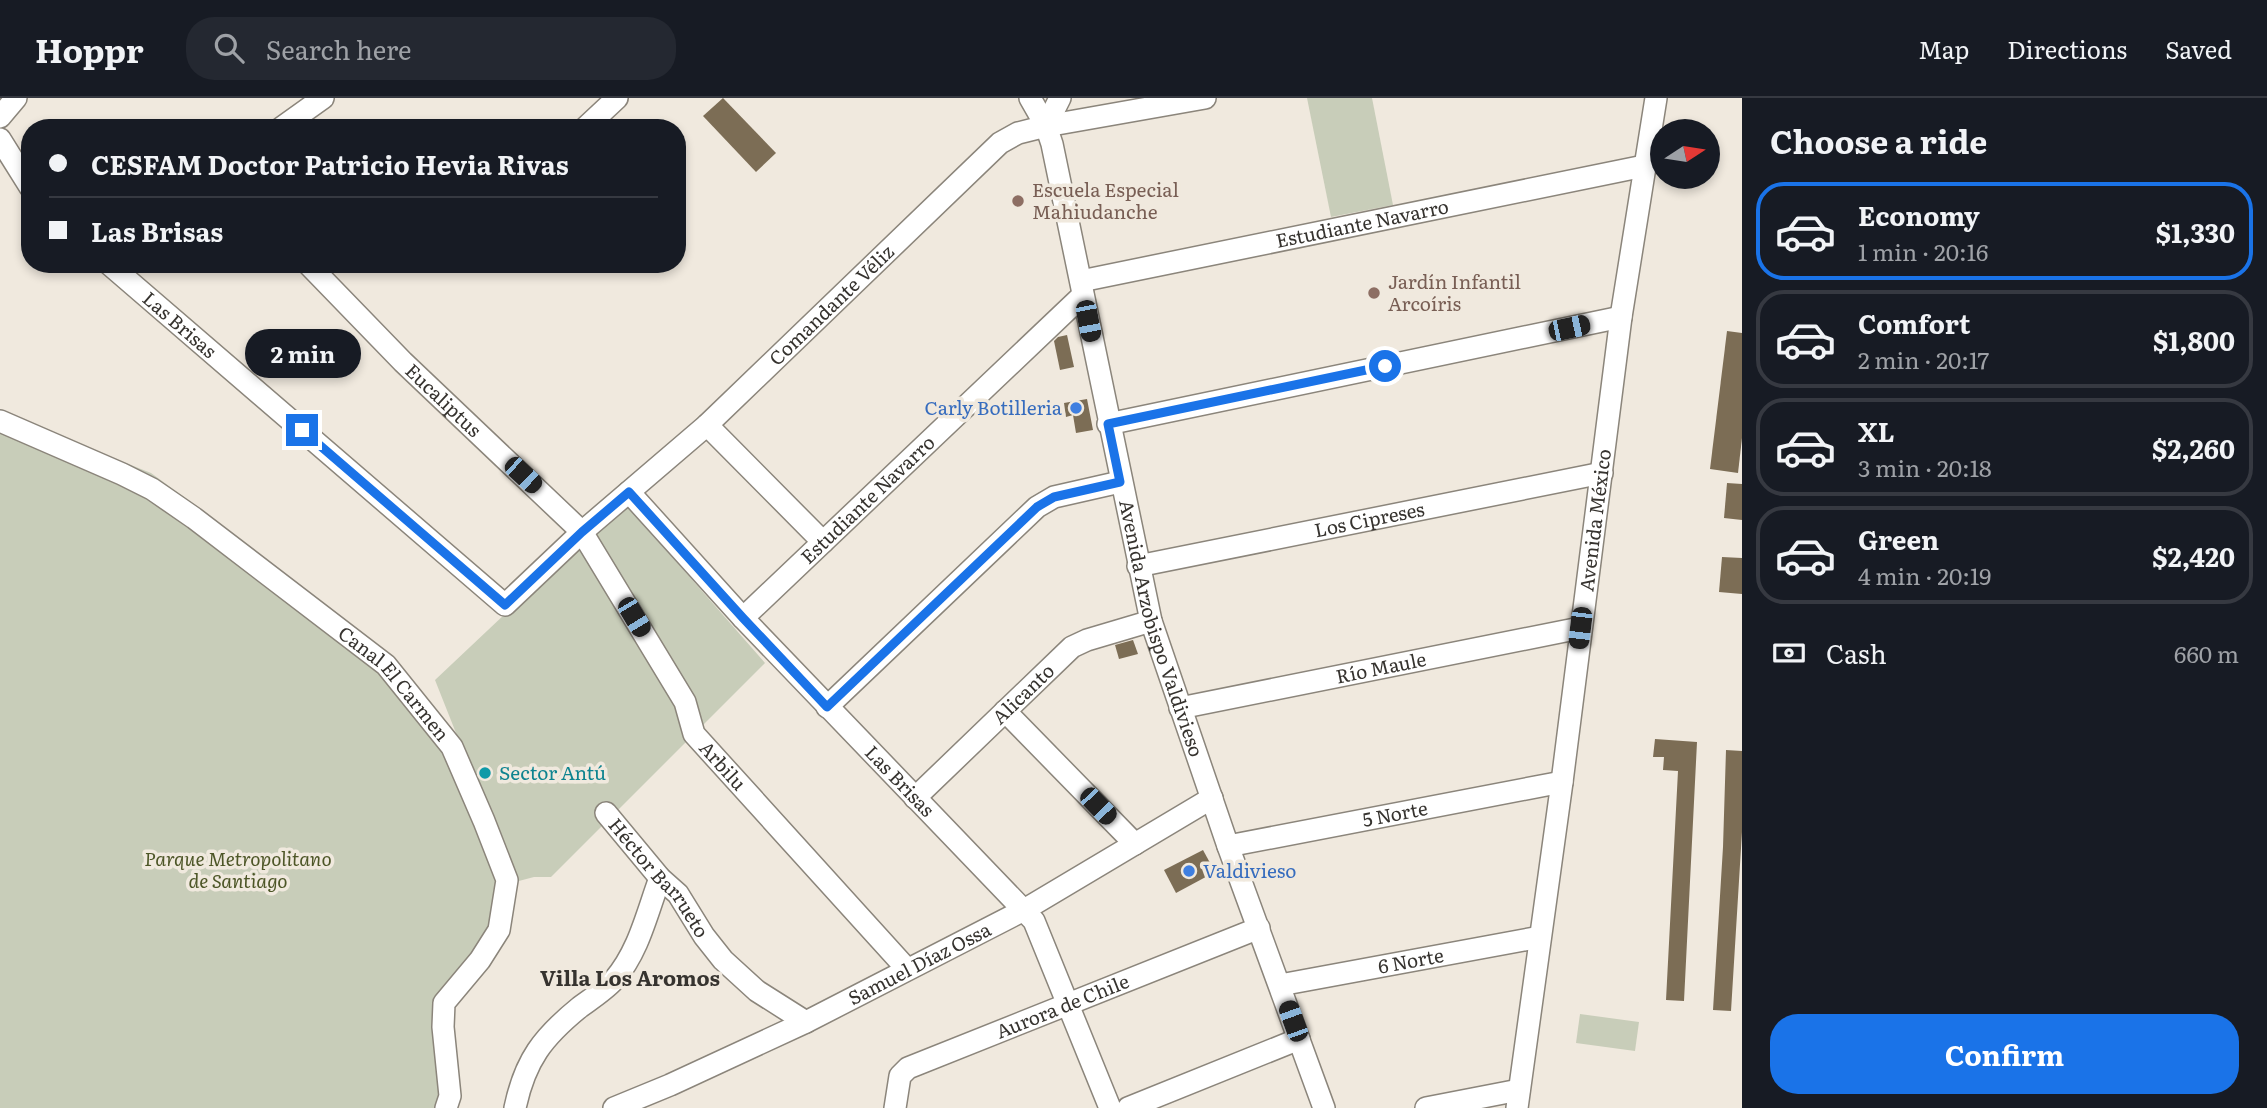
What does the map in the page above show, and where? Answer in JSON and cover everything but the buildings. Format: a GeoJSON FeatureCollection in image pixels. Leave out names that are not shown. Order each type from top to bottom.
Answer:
{"type":"FeatureCollection","features":[{"type":"Feature","properties":{"kind":"street"},"geometry":{"type":"LineString","coordinates":[[0,117],[16,98]]}},
{"type":"Feature","properties":{"kind":"street"},"geometry":{"type":"LineString","coordinates":[[294,119],[323,98]]}},
{"type":"Feature","properties":{"kind":"street"},"geometry":{"type":"LineString","coordinates":[[595,119],[617,98]]}},
{"type":"Feature","properties":{"kind":"street","name":"Avenida Arzobispo Valdivieso"},"geometry":{"type":"LineString","coordinates":[[1030,98],[1046,126],[1150,621],[1228,846],[1324,1108]]}},
{"type":"Feature","properties":{"kind":"street"},"geometry":{"type":"LineString","coordinates":[[1046,126],[1060,98]]}},
{"type":"Feature","properties":{"kind":"street","name":"Avenida México"},"geometry":{"type":"LineString","coordinates":[[1518,1099],[1562,782],[1621,317],[1656,98]]}},
{"type":"Feature","properties":{"kind":"street","name":"Comandante Véliz"},"geometry":{"type":"LineString","coordinates":[[505,605],[582,532],[707,425],[1000,144],[1018,133],[1046,126],[1192,99]]}},
{"type":"Feature","properties":{"kind":"street"},"geometry":{"type":"LineString","coordinates":[[0,139],[21,173]]}},
{"type":"Feature","properties":{"kind":"street","name":"Estudiante Navarro"},"geometry":{"type":"LineString","coordinates":[[743,618],[1082,288],[1644,166]]}},
{"type":"Feature","properties":{"kind":"street","name":"Las Brisas"},"geometry":{"type":"LineString","coordinates":[[119,273],[505,605]]}},
{"type":"Feature","properties":{"kind":"street","name":"Eucaliptus"},"geometry":{"type":"LineString","coordinates":[[317,273],[404,362],[582,532]]}},
{"type":"Feature","properties":{"kind":"street"},"geometry":{"type":"LineString","coordinates":[[1108,424],[1621,317]]}},
{"type":"Feature","properties":{"kind":"street","name":"Canal El Carmen"},"geometry":{"type":"LineString","coordinates":[[0,421],[122,474],[152,489],[194,518],[386,665],[452,747],[507,880],[499,930],[480,960],[444,1003],[443,1027],[450,1096],[446,1108]]}},
{"type":"Feature","properties":{"kind":"street"},"geometry":{"type":"LineString","coordinates":[[707,425],[823,542]]}},
{"type":"Feature","properties":{"kind":"street","name":"Los Cipreses"},"geometry":{"type":"LineString","coordinates":[[1138,566],[1602,473]]}},
{"type":"Feature","properties":{"kind":"street"},"geometry":{"type":"LineString","coordinates":[[827,707],[1037,507],[1054,497],[1120,482]]}},
{"type":"Feature","properties":{"kind":"street","name":"Las Brisas"},"geometry":{"type":"LineString","coordinates":[[629,492],[827,707],[1034,921],[1110,1108]]}},
{"type":"Feature","properties":{"kind":"street","name":"Arbilu"},"geometry":{"type":"LineString","coordinates":[[582,532],[685,702],[694,734],[907,969]]}},
{"type":"Feature","properties":{"kind":"street","name":"Alicanto"},"geometry":{"type":"LineString","coordinates":[[915,798],[1072,647],[1150,621]]}},
{"type":"Feature","properties":{"kind":"street","name":"Río Maule"},"geometry":{"type":"LineString","coordinates":[[1180,708],[1580,628]]}},
{"type":"Feature","properties":{"kind":"street"},"geometry":{"type":"LineString","coordinates":[[1005,711],[1135,844]]}},
{"type":"Feature","properties":{"kind":"street","name":"5 Norte"},"geometry":{"type":"LineString","coordinates":[[1228,846],[1562,782]]}},
{"type":"Feature","properties":{"kind":"street","name":"Samuel Díaz Ossa"},"geometry":{"type":"LineString","coordinates":[[614,1108],[806,1023],[1024,910],[1212,798]]}},
{"type":"Feature","properties":{"kind":"street","name":"Héctor Barrueto"},"geometry":{"type":"LineString","coordinates":[[606,813],[660,878],[678,894],[704,936],[723,960],[757,991],[806,1023]]}},
{"type":"Feature","properties":{"kind":"street"},"geometry":{"type":"LineString","coordinates":[[515,1108],[520,1084],[533,1055],[548,1035],[612,982],[633,953],[660,878]]}},
{"type":"Feature","properties":{"kind":"street","name":"Aurora de Chile"},"geometry":{"type":"LineString","coordinates":[[895,1108],[900,1076],[905,1070],[1259,928]]}},
{"type":"Feature","properties":{"kind":"street","name":"6 Norte"},"geometry":{"type":"LineString","coordinates":[[1280,985],[1540,937]]}},
{"type":"Feature","properties":{"kind":"street"},"geometry":{"type":"LineString","coordinates":[[1128,1108],[1299,1039]]}},
{"type":"Feature","properties":{"kind":"street"},"geometry":{"type":"LineString","coordinates":[[1426,1108],[1518,1099]]}},
{"type":"Feature","properties":{"kind":"green space"},"geometry":{"type":"Polygon","coordinates":[[[1307,98],[1372,98],[1393,205],[1331,217],[1307,98]]]}},
{"type":"Feature","properties":{"kind":"green space","name":"Parque Metropolitano de Santiago"},"geometry":{"type":"Polygon","coordinates":[[[0,413],[151,473],[209,515],[385,679],[448,757],[502,885],[495,927],[434,1006],[444,1076],[440,1108],[0,1108],[0,413]]]}},
{"type":"Feature","properties":{"kind":"green space"},"geometry":{"type":"Polygon","coordinates":[[[624,502],[765,663],[551,877],[534,877],[515,882],[435,680],[624,502]]]}},
{"type":"Feature","properties":{"kind":"green space"},"geometry":{"type":"Polygon","coordinates":[[[1580,1014],[1639,1022],[1635,1051],[1576,1043],[1580,1014]]]}},
{"type":"Feature","properties":{"kind":"place","name":"Escuela Especial Mahiudanche"},"geometry":{"type":"Point","coordinates":[1018,201]}},
{"type":"Feature","properties":{"kind":"place","name":"Jardín Infantil Arcoíris"},"geometry":{"type":"Point","coordinates":[1374,293]}},
{"type":"Feature","properties":{"kind":"place","name":"Carly Botilleria"},"geometry":{"type":"Point","coordinates":[1076,408]}},
{"type":"Feature","properties":{"kind":"place","name":"Sector Antú"},"geometry":{"type":"Point","coordinates":[485,773]}},
{"type":"Feature","properties":{"kind":"place","name":"Valdivieso"},"geometry":{"type":"Point","coordinates":[1189,871]}},
{"type":"Feature","properties":{"kind":"district","name":"Villa Los Aromos"},"geometry":{"type":"Point","coordinates":[630,979]}},
{"type":"Feature","properties":{"kind":"route"},"geometry":{"type":"LineString","coordinates":[[302,430],[505,605],[629,492],[827,707],[1037,507],[1054,497],[1120,482],[1108,424],[1385,366]]}}]}
